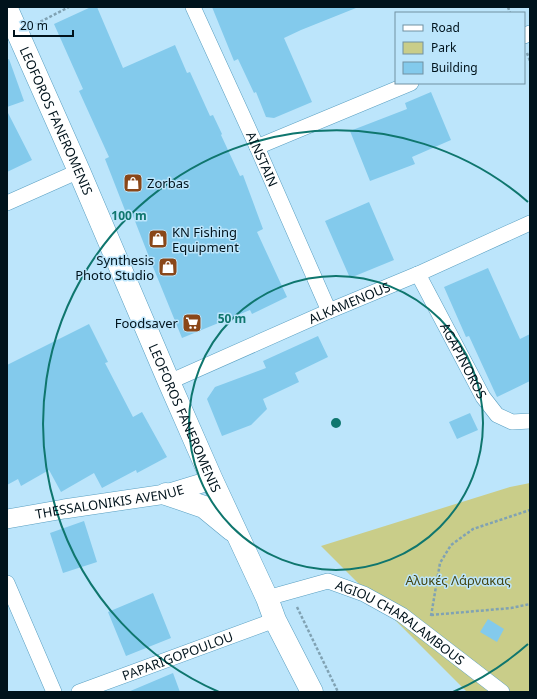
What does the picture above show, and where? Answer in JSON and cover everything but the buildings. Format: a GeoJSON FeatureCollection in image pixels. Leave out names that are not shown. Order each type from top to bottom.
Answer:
{"type":"FeatureCollection","features":[{"type":"Feature","properties":{"kind":"main road","name":"LEOFOROS FANEROMENIS"},"geometry":{"type":"LineString","coordinates":[[7,9],[79,171],[168,382],[267,598],[275,620],[312,692]]}},
{"type":"Feature","properties":{"kind":"main road"},"geometry":{"type":"LineString","coordinates":[[166,494],[204,507],[236,533]]}},
{"type":"Feature","properties":{"kind":"street","name":"AINSTAIN"},"geometry":{"type":"LineString","coordinates":[[193,7],[257,147],[329,311]]}},
{"type":"Feature","properties":{"kind":"street"},"geometry":{"type":"LineString","coordinates":[[257,147],[409,84]]}},
{"type":"Feature","properties":{"kind":"street"},"geometry":{"type":"LineString","coordinates":[[7,203],[79,171]]}},
{"type":"Feature","properties":{"kind":"street","name":"ALKAMENOUS"},"geometry":{"type":"LineString","coordinates":[[168,382],[329,311],[418,274],[530,223]]}},
{"type":"Feature","properties":{"kind":"street","name":"AGAPINOROS"},"geometry":{"type":"LineString","coordinates":[[418,274],[483,397],[496,415],[512,422],[530,420]]}},
{"type":"Feature","properties":{"kind":"street","name":"THESSALONIKIS AVENUE"},"geometry":{"type":"LineString","coordinates":[[7,519],[166,494],[212,480]]}},
{"type":"Feature","properties":{"kind":"street","name":"AGIOU CHARALAMBOUS"},"geometry":{"type":"LineString","coordinates":[[267,598],[328,581],[364,594],[402,615],[502,692]]}},
{"type":"Feature","properties":{"kind":"street"},"geometry":{"type":"LineString","coordinates":[[7,583],[54,692]]}},
{"type":"Feature","properties":{"kind":"street","name":"PAPARIGOPOULOU"},"geometry":{"type":"LineString","coordinates":[[79,692],[275,620]]}},
{"type":"Feature","properties":{"kind":"path"},"geometry":{"type":"LineString","coordinates":[[18,33],[69,7]]}},
{"type":"Feature","properties":{"kind":"path"},"geometry":{"type":"LineString","coordinates":[[427,634],[440,563],[451,545],[473,529],[530,510]]}},
{"type":"Feature","properties":{"kind":"path"},"geometry":{"type":"LineString","coordinates":[[289,592],[338,692]]}},
{"type":"Feature","properties":{"kind":"path"},"geometry":{"type":"LineString","coordinates":[[431,615],[511,608],[530,604]]}},
{"type":"Feature","properties":{"kind":"green space","name":"Αλυκές Λάρνακας"},"geometry":{"type":"Polygon","coordinates":[[[530,483],[530,692],[467,692],[321,546],[510,487],[530,483]]]}},
{"type":"Feature","properties":{"kind":"place","name":"Zorbas"},"geometry":{"type":"Point","coordinates":[133,183]}},
{"type":"Feature","properties":{"kind":"place","name":"KN Fishing Equipment"},"geometry":{"type":"Point","coordinates":[158,239]}},
{"type":"Feature","properties":{"kind":"place","name":"Synthesis Photo Studio"},"geometry":{"type":"Point","coordinates":[168,267]}},
{"type":"Feature","properties":{"kind":"place","name":"Foodsaver"},"geometry":{"type":"Point","coordinates":[192,323]}}]}
